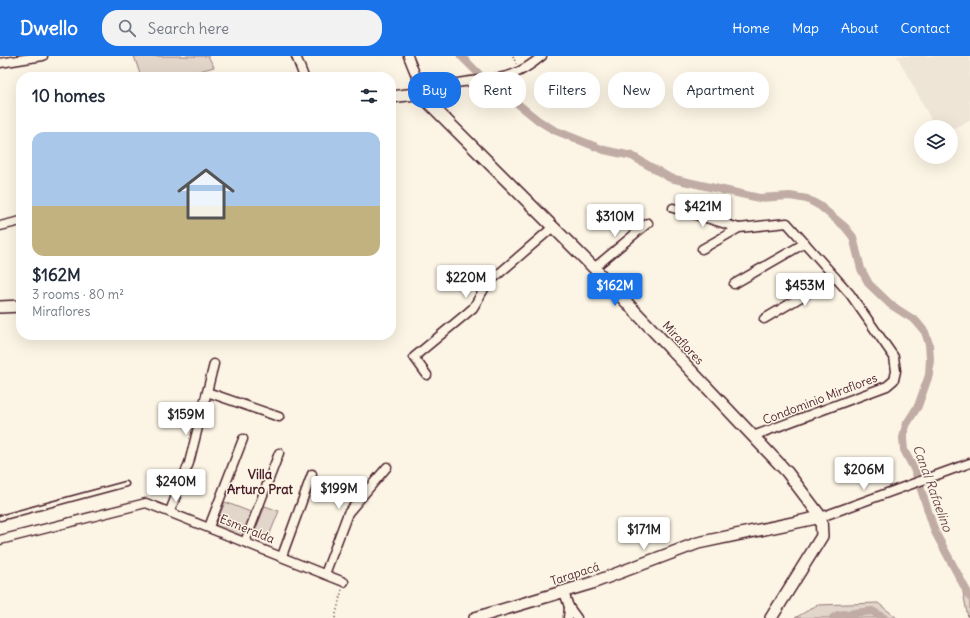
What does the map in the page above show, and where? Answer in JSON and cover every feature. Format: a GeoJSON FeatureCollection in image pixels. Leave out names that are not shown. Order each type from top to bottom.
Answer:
{"type":"FeatureCollection","features":[{"type":"Feature","properties":{"kind":"street"},"geometry":{"type":"LineString","coordinates":[[0,63],[43,56]]}},
{"type":"Feature","properties":{"kind":"street"},"geometry":{"type":"LineString","coordinates":[[296,56],[302,72]]}},
{"type":"Feature","properties":{"kind":"street"},"geometry":{"type":"LineString","coordinates":[[461,83],[505,78],[525,70],[542,56]]}},
{"type":"Feature","properties":{"kind":"street"},"geometry":{"type":"LineString","coordinates":[[409,57],[415,72]]}},
{"type":"Feature","properties":{"kind":"street"},"geometry":{"type":"LineString","coordinates":[[396,96],[408,94]]}},
{"type":"Feature","properties":{"kind":"street","name":"Miraflores"},"geometry":{"type":"LineString","coordinates":[[434,108],[594,268],[754,436],[787,472],[821,517]]}},
{"type":"Feature","properties":{"kind":"street"},"geometry":{"type":"LineString","coordinates":[[673,208],[739,228]]}},
{"type":"Feature","properties":{"kind":"street"},"geometry":{"type":"LineString","coordinates":[[0,226],[16,222]]}},
{"type":"Feature","properties":{"kind":"street","name":"Condominio Miraflores"},"geometry":{"type":"LineString","coordinates":[[702,249],[739,228],[787,222],[850,294],[894,357],[896,370],[894,380],[875,391],[754,436]]}},
{"type":"Feature","properties":{"kind":"street"},"geometry":{"type":"LineString","coordinates":[[594,268],[648,223]]}},
{"type":"Feature","properties":{"kind":"street"},"geometry":{"type":"LineString","coordinates":[[427,375],[414,357],[473,308],[487,284],[553,227]]}},
{"type":"Feature","properties":{"kind":"street"},"geometry":{"type":"LineString","coordinates":[[734,284],[805,243]]}},
{"type":"Feature","properties":{"kind":"street"},"geometry":{"type":"LineString","coordinates":[[764,319],[835,277]]}},
{"type":"Feature","properties":{"kind":"street"},"geometry":{"type":"LineString","coordinates":[[0,307],[16,306]]}},
{"type":"Feature","properties":{"kind":"street"},"geometry":{"type":"LineString","coordinates":[[170,511],[189,463],[214,364]]}},
{"type":"Feature","properties":{"kind":"street"},"geometry":{"type":"LineString","coordinates":[[207,392],[279,417]]}},
{"type":"Feature","properties":{"kind":"street"},"geometry":{"type":"LineString","coordinates":[[209,527],[243,439]]}},
{"type":"Feature","properties":{"kind":"street"},"geometry":{"type":"LineString","coordinates":[[246,542],[279,453]]}},
{"type":"Feature","properties":{"kind":"street"},"geometry":{"type":"LineString","coordinates":[[771,618],[822,536],[821,517],[970,463]]}},
{"type":"Feature","properties":{"kind":"street"},"geometry":{"type":"LineString","coordinates":[[325,574],[348,513],[387,467]]}},
{"type":"Feature","properties":{"kind":"street"},"geometry":{"type":"LineString","coordinates":[[282,556],[312,474]]}},
{"type":"Feature","properties":{"kind":"street","name":"Esmeralda"},"geometry":{"type":"LineString","coordinates":[[0,540],[146,503],[170,511],[344,582]]}},
{"type":"Feature","properties":{"kind":"street","name":"Tarapacá"},"geometry":{"type":"LineString","coordinates":[[476,618],[564,592],[698,543],[821,517]]}},
{"type":"Feature","properties":{"kind":"street"},"geometry":{"type":"LineString","coordinates":[[564,592],[569,607],[577,618]]}},
{"type":"Feature","properties":{"kind":"street"},"geometry":{"type":"LineString","coordinates":[[568,618],[569,607]]}},
{"type":"Feature","properties":{"kind":"lane"},"geometry":{"type":"LineString","coordinates":[[0,518],[126,484]]}},
{"type":"Feature","properties":{"kind":"path"},"geometry":{"type":"LineString","coordinates":[[335,618],[344,582]]}},
{"type":"Feature","properties":{"kind":"shaded area"},"geometry":{"type":"Polygon","coordinates":[[[134,56],[208,56],[214,67],[196,72],[139,72],[134,56]]]}},
{"type":"Feature","properties":{"kind":"shaded area"},"geometry":{"type":"Polygon","coordinates":[[[897,56],[970,56],[970,121],[958,126],[958,120],[931,120],[897,56]]]}},
{"type":"Feature","properties":{"kind":"shaded area"},"geometry":{"type":"Polygon","coordinates":[[[225,502],[253,513],[244,537],[215,526],[225,502]]]}},
{"type":"Feature","properties":{"kind":"shaded area"},"geometry":{"type":"Polygon","coordinates":[[[265,506],[279,511],[269,536],[255,531],[265,506]]]}},
{"type":"Feature","properties":{"kind":"shaded area"},"geometry":{"type":"Polygon","coordinates":[[[961,582],[970,591],[970,618],[968,618],[961,582]]]}},
{"type":"Feature","properties":{"kind":"shaded area"},"geometry":{"type":"Polygon","coordinates":[[[878,603],[897,618],[795,618],[817,605],[878,603]]]}},
{"type":"Feature","properties":{"kind":"waterway","name":"Canal Rafaelino"},"geometry":{"type":"LineString","coordinates":[[461,56],[497,92],[518,104],[539,121],[554,130],[604,150],[632,156],[670,178],[759,198],[790,196],[807,199],[820,206],[845,227],[853,237],[861,269],[869,284],[891,305],[916,321],[925,332],[929,344],[929,375],[918,406],[906,425],[903,438],[904,450],[915,471],[935,532],[970,597]]}},
{"type":"Feature","properties":{"kind":"waterway","name":"Canal Rafaelino"},"geometry":{"type":"LineString","coordinates":[[833,618],[838,615],[872,611],[884,618]]}},
{"type":"Feature","properties":{"kind":"district","name":"Villa Arturo Prat"},"geometry":{"type":"Point","coordinates":[260,482]}}]}
